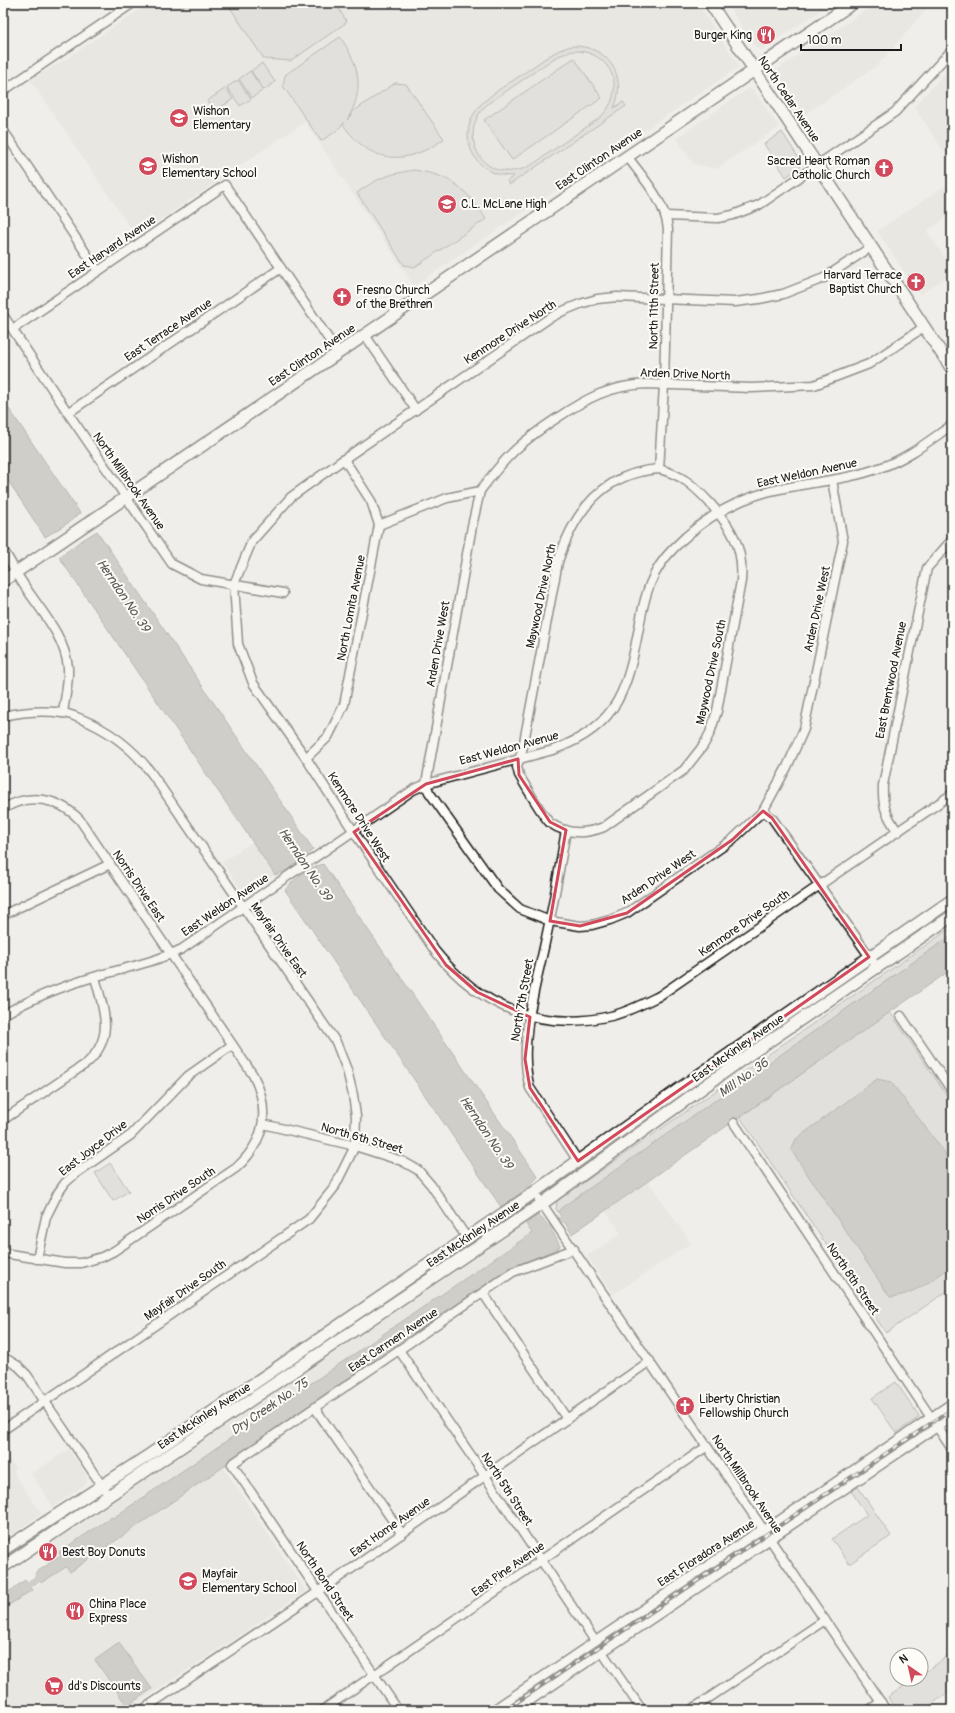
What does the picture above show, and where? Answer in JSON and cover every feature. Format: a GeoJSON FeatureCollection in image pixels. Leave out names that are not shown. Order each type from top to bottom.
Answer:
{"type":"FeatureCollection","features":[{"type":"Feature","properties":{"kind":"main road","name":"North Cedar Avenue"},"geometry":{"type":"LineString","coordinates":[[710,3],[952,369]]}},
{"type":"Feature","properties":{"kind":"main road","name":"East Clinton Avenue"},"geometry":{"type":"LineString","coordinates":[[3,580],[338,354],[753,70],[854,3]]}},
{"type":"Feature","properties":{"kind":"main road","name":"East McKinley Avenue"},"geometry":{"type":"LineString","coordinates":[[3,1550],[148,1455],[467,1238],[675,1091],[952,900]]}},
{"type":"Feature","properties":{"kind":"main road","name":"East McKinley Avenue"},"geometry":{"type":"LineString","coordinates":[[3,1567],[543,1203],[737,1063],[952,916]]}},
{"type":"Feature","properties":{"kind":"main road"},"geometry":{"type":"LineString","coordinates":[[633,1138],[632,1132],[635,1128],[661,1109],[675,1091]]}},
{"type":"Feature","properties":{"kind":"main road"},"geometry":{"type":"LineString","coordinates":[[403,1297],[421,1278],[463,1249],[467,1242],[467,1238]]}},
{"type":"Feature","properties":{"kind":"main road"},"geometry":{"type":"LineString","coordinates":[[3,1559],[15,1551],[36,1528]]}},
{"type":"Feature","properties":{"kind":"street"},"geometry":{"type":"LineString","coordinates":[[3,91],[133,3]]}},
{"type":"Feature","properties":{"kind":"street"},"geometry":{"type":"LineString","coordinates":[[666,216],[718,218],[746,211],[771,198],[895,112],[952,50]]}},
{"type":"Feature","properties":{"kind":"street"},"geometry":{"type":"LineString","coordinates":[[3,130],[98,271]]}},
{"type":"Feature","properties":{"kind":"street","name":"North 11th Street"},"geometry":{"type":"LineString","coordinates":[[627,156],[662,206],[666,216],[668,229],[664,384],[659,469]]}},
{"type":"Feature","properties":{"kind":"street","name":"East Harvard Avenue"},"geometry":{"type":"LineString","coordinates":[[13,329],[225,185],[281,268]]}},
{"type":"Feature","properties":{"kind":"street","name":"Kenmore Drive North"},"geometry":{"type":"LineString","coordinates":[[234,584],[252,541],[291,497],[344,459],[563,311],[597,300],[617,297],[735,302],[759,299],[783,294],[824,278],[871,247]]}},
{"type":"Feature","properties":{"kind":"street"},"geometry":{"type":"LineString","coordinates":[[281,268],[338,354]]}},
{"type":"Feature","properties":{"kind":"street","name":"East Terrace Avenue"},"geometry":{"type":"LineString","coordinates":[[68,413],[281,268]]}},
{"type":"Feature","properties":{"kind":"street","name":"North Millbrook Avenue"},"geometry":{"type":"LineString","coordinates":[[3,315],[68,413],[172,564],[201,579],[283,593]]}},
{"type":"Feature","properties":{"kind":"street","name":"Arden Drive North"},"geometry":{"type":"LineString","coordinates":[[480,491],[511,452],[528,437],[594,394],[629,385],[664,384],[752,388],[814,385],[869,364],[924,327]]}},
{"type":"Feature","properties":{"kind":"street"},"geometry":{"type":"LineString","coordinates":[[365,335],[416,410]]}},
{"type":"Feature","properties":{"kind":"street","name":"East Weldon Avenue"},"geometry":{"type":"LineString","coordinates":[[3,1015],[44,994],[171,954],[182,949],[413,790],[436,780],[570,744],[585,735],[603,721],[614,708],[628,681],[644,603],[652,576],[672,549],[698,527],[718,513],[750,498],[769,492],[865,473],[883,467],[914,451],[952,425]]}},
{"type":"Feature","properties":{"kind":"street","name":"North Lomita Avenue"},"geometry":{"type":"LineString","coordinates":[[306,758],[328,737],[344,705],[379,525],[371,501],[344,459]]}},
{"type":"Feature","properties":{"kind":"street","name":"Maywood Drive North"},"geometry":{"type":"LineString","coordinates":[[518,759],[523,748],[558,562],[572,526],[584,509],[598,494],[613,482],[629,474],[645,470],[659,469],[670,472],[690,482],[718,513]]}},
{"type":"Feature","properties":{"kind":"street","name":"Arden Drive West"},"geometry":{"type":"LineString","coordinates":[[480,491],[468,549],[426,784],[429,792],[498,889],[520,909],[550,921],[580,926],[592,925],[627,913],[732,840],[763,811],[787,767],[804,729],[844,541],[832,480]]}},
{"type":"Feature","properties":{"kind":"street"},"geometry":{"type":"LineString","coordinates":[[379,525],[447,498],[480,491]]}},
{"type":"Feature","properties":{"kind":"street","name":"Maywood Drive South"},"geometry":{"type":"LineString","coordinates":[[566,830],[575,833],[604,827],[684,770],[699,752],[710,733],[718,703],[742,569],[741,557],[731,528],[718,513]]}},
{"type":"Feature","properties":{"kind":"street","name":"East Brentwood Avenue"},"geometry":{"type":"LineString","coordinates":[[898,832],[889,819],[884,807],[882,785],[926,568],[952,540]]}},
{"type":"Feature","properties":{"kind":"street"},"geometry":{"type":"LineString","coordinates":[[3,550],[54,628],[64,650],[68,667],[68,679],[63,713],[31,713],[3,716]]}},
{"type":"Feature","properties":{"kind":"street","name":"Kenmore Drive West"},"geometry":{"type":"LineString","coordinates":[[234,584],[238,644],[253,683],[306,758],[435,952],[446,965],[477,992],[496,1003],[530,1017]]}},
{"type":"Feature","properties":{"kind":"street","name":"Mayfair Drive East"},"geometry":{"type":"LineString","coordinates":[[63,713],[98,726],[111,734],[135,753],[152,774],[242,908],[336,1042],[347,1070],[353,1095],[356,1116],[355,1146]]}},
{"type":"Feature","properties":{"kind":"street"},"geometry":{"type":"LineString","coordinates":[[518,759],[517,768],[519,776],[550,822],[566,830]]}},
{"type":"Feature","properties":{"kind":"street","name":"Kenmore Drive South"},"geometry":{"type":"LineString","coordinates":[[530,1017],[574,1020],[594,1019],[636,1007],[659,996],[952,794]]}},
{"type":"Feature","properties":{"kind":"street","name":"Norris Drive East"},"geometry":{"type":"LineString","coordinates":[[3,809],[11,804],[38,798],[57,803],[72,812],[80,820],[258,1086],[262,1098],[263,1124]]}},
{"type":"Feature","properties":{"kind":"street"},"geometry":{"type":"LineString","coordinates":[[763,811],[772,818],[877,967]]}},
{"type":"Feature","properties":{"kind":"street","name":"North 7th Street"},"geometry":{"type":"LineString","coordinates":[[566,830],[550,921],[530,1017],[525,1059],[526,1074],[530,1088],[578,1161]]}},
{"type":"Feature","properties":{"kind":"street"},"geometry":{"type":"LineString","coordinates":[[3,915],[110,864]]}},
{"type":"Feature","properties":{"kind":"street"},"geometry":{"type":"LineString","coordinates":[[3,1120],[88,1062],[97,1052],[103,1042],[106,1026],[105,1014],[95,977]]}},
{"type":"Feature","properties":{"kind":"street"},"geometry":{"type":"LineString","coordinates":[[901,1016],[952,1091]]}},
{"type":"Feature","properties":{"kind":"street","name":"East Joyce Drive"},"geometry":{"type":"LineString","coordinates":[[37,1259],[46,1217],[58,1193],[65,1183],[75,1174],[131,1135],[188,1076],[232,1045]]}},
{"type":"Feature","properties":{"kind":"street","name":"North 8th Street"},"geometry":{"type":"LineString","coordinates":[[734,1123],[952,1449]]}},
{"type":"Feature","properties":{"kind":"street","name":"North 6th Street"},"geometry":{"type":"LineString","coordinates":[[263,1124],[355,1146],[402,1160],[418,1170],[431,1185],[467,1238]]}},
{"type":"Feature","properties":{"kind":"street","name":"Norris Drive South"},"geometry":{"type":"LineString","coordinates":[[3,1253],[65,1263],[81,1263],[96,1259],[114,1251],[236,1168],[252,1151],[263,1124]]}},
{"type":"Feature","properties":{"kind":"street","name":"Mayfair Drive South"},"geometry":{"type":"LineString","coordinates":[[3,1430],[309,1219],[334,1188],[355,1146]]}},
{"type":"Feature","properties":{"kind":"street","name":"North Millbrook Avenue"},"geometry":{"type":"LineString","coordinates":[[534,1192],[552,1216],[706,1447],[764,1529],[886,1710]]}},
{"type":"Feature","properties":{"kind":"street","name":"East Carmen Avenue"},"geometry":{"type":"LineString","coordinates":[[232,1464],[513,1272],[574,1249]]}},
{"type":"Feature","properties":{"kind":"street"},"geometry":{"type":"LineString","coordinates":[[483,1293],[567,1419]]}},
{"type":"Feature","properties":{"kind":"street","name":"North 5th Street"},"geometry":{"type":"LineString","coordinates":[[399,1350],[595,1641]]}},
{"type":"Feature","properties":{"kind":"street"},"geometry":{"type":"LineString","coordinates":[[3,1357],[18,1366],[27,1375],[109,1496]]}},
{"type":"Feature","properties":{"kind":"street","name":"East Home Avenue"},"geometry":{"type":"LineString","coordinates":[[142,1710],[153,1707],[650,1361]]}},
{"type":"Feature","properties":{"kind":"street","name":"East Floradora Avenue"},"geometry":{"type":"LineString","coordinates":[[493,1710],[764,1529],[772,1526],[952,1403]]}},
{"type":"Feature","properties":{"kind":"street"},"geometry":{"type":"LineString","coordinates":[[315,1408],[402,1534]]}},
{"type":"Feature","properties":{"kind":"street","name":"East Floradora Avenue"},"geometry":{"type":"LineString","coordinates":[[516,1710],[952,1417]]}},
{"type":"Feature","properties":{"kind":"street","name":"East Pine Avenue"},"geometry":{"type":"LineString","coordinates":[[323,1710],[706,1447]]}},
{"type":"Feature","properties":{"kind":"street","name":"North Bond Street"},"geometry":{"type":"LineString","coordinates":[[232,1464],[398,1710]]}},
{"type":"Feature","properties":{"kind":"street"},"geometry":{"type":"LineString","coordinates":[[691,1710],[825,1620]]}},
{"type":"Feature","properties":{"kind":"street"},"geometry":{"type":"LineString","coordinates":[[602,1652],[642,1710]]}},
{"type":"Feature","properties":{"kind":"street"},"geometry":{"type":"LineString","coordinates":[[869,1710],[881,1702]]}},
{"type":"Feature","properties":{"kind":"highlighted area"},"geometry":{"type":"Polygon","coordinates":[[[518,759],[519,775],[550,822],[566,830],[550,921],[580,926],[627,913],[732,840],[763,811],[772,818],[869,957],[578,1161],[530,1088],[525,1059],[530,1017],[477,992],[446,965],[354,832],[426,784],[518,759]]]}},
{"type":"Feature","properties":{"kind":"shaded area","name":"C.L. McLane High"},"geometry":{"type":"Polygon","coordinates":[[[149,3],[697,3],[738,64],[737,68],[414,286],[305,122],[136,236],[30,80],[66,59],[149,3]]]}},
{"type":"Feature","properties":{"kind":"shaded area"},"geometry":{"type":"Polygon","coordinates":[[[227,3],[339,3],[337,6],[347,22],[291,61],[264,59],[227,3]]]}},
{"type":"Feature","properties":{"kind":"shaded area","name":"Burger King"},"geometry":{"type":"Polygon","coordinates":[[[726,3],[832,3],[761,50],[756,48],[726,3]]]}},
{"type":"Feature","properties":{"kind":"shaded area"},"geometry":{"type":"Polygon","coordinates":[[[876,3],[929,3],[930,5],[878,65],[801,117],[791,101],[793,99],[778,75],[779,68],[876,3]]]}},
{"type":"Feature","properties":{"kind":"shaded area"},"geometry":{"type":"Polygon","coordinates":[[[340,37],[352,58],[358,78],[356,98],[353,109],[347,120],[354,111],[395,83],[406,84],[444,139],[430,148],[416,154],[402,157],[389,157],[377,154],[354,138],[343,124],[335,132],[321,141],[283,86],[285,75],[340,37]]]}},
{"type":"Feature","properties":{"kind":"shaded area"},"geometry":{"type":"Polygon","coordinates":[[[572,46],[585,47],[596,51],[605,57],[612,65],[616,74],[618,85],[618,96],[614,108],[623,102],[626,106],[509,185],[507,181],[514,176],[498,174],[488,170],[474,156],[470,147],[468,134],[470,123],[480,105],[488,98],[547,57],[572,46]],[[572,51],[556,57],[489,103],[479,113],[474,125],[473,138],[476,150],[482,160],[492,167],[504,171],[522,169],[535,163],[598,119],[607,109],[613,98],[614,86],[612,75],[606,65],[598,57],[586,52],[572,51]]]}},
{"type":"Feature","properties":{"kind":"shaded area"},"geometry":{"type":"Polygon","coordinates":[[[574,58],[602,98],[512,160],[484,120],[574,58]]]}},
{"type":"Feature","properties":{"kind":"shaded area"},"geometry":{"type":"Polygon","coordinates":[[[262,63],[275,82],[264,90],[251,71],[262,63]]]}},
{"type":"Feature","properties":{"kind":"shaded area"},"geometry":{"type":"Polygon","coordinates":[[[952,65],[952,164],[914,107],[952,65]]]}},
{"type":"Feature","properties":{"kind":"shaded area"},"geometry":{"type":"Polygon","coordinates":[[[250,71],[263,90],[252,98],[239,79],[250,71]]]}},
{"type":"Feature","properties":{"kind":"shaded area"},"geometry":{"type":"Polygon","coordinates":[[[238,80],[251,99],[240,106],[227,87],[238,80]]]}},
{"type":"Feature","properties":{"kind":"shaded area"},"geometry":{"type":"Polygon","coordinates":[[[226,88],[233,99],[214,112],[207,101],[226,88]]]}},
{"type":"Feature","properties":{"kind":"shaded area"},"geometry":{"type":"Polygon","coordinates":[[[749,88],[754,90],[779,127],[716,169],[693,164],[676,138],[749,88]]]}},
{"type":"Feature","properties":{"kind":"shaded area"},"geometry":{"type":"Polygon","coordinates":[[[782,132],[802,163],[800,167],[786,177],[764,144],[782,132]]]}},
{"type":"Feature","properties":{"kind":"shaded area"},"geometry":{"type":"Polygon","coordinates":[[[414,170],[439,176],[457,185],[471,199],[486,219],[415,267],[404,265],[357,193],[384,177],[414,170]]]}},
{"type":"Feature","properties":{"kind":"shaded area"},"geometry":{"type":"Polygon","coordinates":[[[952,181],[952,214],[927,231],[952,268],[952,273],[920,295],[877,231],[952,181]]]}},
{"type":"Feature","properties":{"kind":"shaded area"},"geometry":{"type":"Polygon","coordinates":[[[252,842],[275,875],[249,893],[244,893],[222,862],[252,842]]]}},
{"type":"Feature","properties":{"kind":"shaded area"},"geometry":{"type":"Polygon","coordinates":[[[952,927],[952,935],[558,1212],[556,1209],[557,1201],[952,927]]]}},
{"type":"Feature","properties":{"kind":"shaded area"},"geometry":{"type":"Polygon","coordinates":[[[890,1012],[952,1103],[952,1288],[886,1333],[740,1117],[890,1012]]]}},
{"type":"Feature","properties":{"kind":"shaded area"},"geometry":{"type":"Polygon","coordinates":[[[110,1163],[129,1191],[113,1201],[95,1173],[110,1163]]]}},
{"type":"Feature","properties":{"kind":"shaded area"},"geometry":{"type":"Polygon","coordinates":[[[648,1181],[691,1243],[613,1295],[587,1256],[621,1234],[606,1211],[648,1181]]]}},
{"type":"Feature","properties":{"kind":"shaded area"},"geometry":{"type":"Polygon","coordinates":[[[526,1224],[532,1233],[113,1518],[112,1517],[59,1552],[61,1555],[48,1565],[39,1552],[526,1224]]]}},
{"type":"Feature","properties":{"kind":"shaded area"},"geometry":{"type":"Polygon","coordinates":[[[896,1382],[919,1416],[896,1433],[872,1398],[896,1382]]]}},
{"type":"Feature","properties":{"kind":"shaded area"},"geometry":{"type":"Polygon","coordinates":[[[69,1449],[87,1476],[86,1484],[53,1507],[31,1474],[69,1449]]]}},
{"type":"Feature","properties":{"kind":"shaded area"},"geometry":{"type":"Polygon","coordinates":[[[3,1450],[15,1467],[15,1475],[42,1514],[3,1540],[3,1450]]]}},
{"type":"Feature","properties":{"kind":"shaded area","name":"Mayfair Elementary School"},"geometry":{"type":"Polygon","coordinates":[[[223,1467],[306,1591],[127,1710],[3,1710],[3,1609],[66,1567],[70,1572],[223,1467]]]}},
{"type":"Feature","properties":{"kind":"shaded area"},"geometry":{"type":"Polygon","coordinates":[[[858,1487],[891,1536],[849,1564],[832,1539],[867,1515],[851,1491],[858,1487]]]}},
{"type":"Feature","properties":{"kind":"shaded area"},"geometry":{"type":"Polygon","coordinates":[[[952,1653],[952,1690],[923,1710],[896,1710],[888,1697],[902,1687],[929,1687],[929,1669],[952,1653]]]}},
{"type":"Feature","properties":{"kind":"water"},"geometry":{"type":"Polygon","coordinates":[[[3,400],[80,513],[68,523],[45,537],[3,473],[3,400]]]}},
{"type":"Feature","properties":{"kind":"water","name":"Herndon No. 39"},"geometry":{"type":"Polygon","coordinates":[[[97,531],[313,849],[286,871],[275,875],[59,557],[97,531]]]}},
{"type":"Feature","properties":{"kind":"water","name":"Herndon No. 39"},"geometry":{"type":"Polygon","coordinates":[[[323,864],[538,1177],[523,1192],[501,1207],[285,890],[302,874],[323,864]]]}},
{"type":"Feature","properties":{"kind":"water"},"geometry":{"type":"Polygon","coordinates":[[[952,935],[952,969],[572,1234],[558,1212],[561,1208],[952,935]]]}},
{"type":"Feature","properties":{"kind":"water"},"geometry":{"type":"Polygon","coordinates":[[[877,1079],[891,1082],[952,1162],[952,1266],[915,1290],[906,1294],[890,1297],[791,1150],[796,1139],[877,1079]]]}},
{"type":"Feature","properties":{"kind":"water"},"geometry":{"type":"Polygon","coordinates":[[[538,1215],[553,1233],[560,1246],[558,1248],[513,1268],[70,1572],[66,1567],[41,1583],[35,1573],[61,1556],[59,1552],[112,1517],[113,1518],[532,1233],[526,1224],[538,1215]]]}},
{"type":"Feature","properties":{"kind":"water"},"geometry":{"type":"Polygon","coordinates":[[[25,1580],[32,1590],[3,1609],[3,1596],[25,1580]]]}},
{"type":"Feature","properties":{"kind":"water"},"geometry":{"type":"Polygon","coordinates":[[[119,1643],[152,1689],[127,1706],[95,1660],[119,1643]]]}},
{"type":"Feature","properties":{"kind":"waterway","name":"Mill No. 36"},"geometry":{"type":"LineString","coordinates":[[543,1233],[569,1214]]}},
{"type":"Feature","properties":{"kind":"waterway","name":"Dry Creek No. 75"},"geometry":{"type":"LineString","coordinates":[[22,1589],[46,1573]]}},
{"type":"Feature","properties":{"kind":"railway"},"geometry":{"type":"LineString","coordinates":[[505,1710],[952,1409]]}},
{"type":"Feature","properties":{"kind":"place","name":"Burger King"},"geometry":{"type":"Point","coordinates":[766,35]}},
{"type":"Feature","properties":{"kind":"place","name":"Wishon Elementary"},"geometry":{"type":"Point","coordinates":[179,118]}},
{"type":"Feature","properties":{"kind":"place","name":"Wishon Elementary School"},"geometry":{"type":"Point","coordinates":[148,166]}},
{"type":"Feature","properties":{"kind":"place","name":"Sacred Heart Roman Catholic Church"},"geometry":{"type":"Point","coordinates":[884,168]}},
{"type":"Feature","properties":{"kind":"place","name":"C.L. McLane High"},"geometry":{"type":"Point","coordinates":[447,204]}},
{"type":"Feature","properties":{"kind":"place","name":"Harvard Terrace Baptist Church"},"geometry":{"type":"Point","coordinates":[916,282]}},
{"type":"Feature","properties":{"kind":"place","name":"Fresno Church of the Brethren"},"geometry":{"type":"Point","coordinates":[342,297]}},
{"type":"Feature","properties":{"kind":"place","name":"Liberty Christian Fellowship Church"},"geometry":{"type":"Point","coordinates":[685,1406]}},
{"type":"Feature","properties":{"kind":"place","name":"Best Boy Donuts"},"geometry":{"type":"Point","coordinates":[48,1552]}},
{"type":"Feature","properties":{"kind":"place","name":"Mayfair Elementary School"},"geometry":{"type":"Point","coordinates":[188,1581]}},
{"type":"Feature","properties":{"kind":"place","name":"China Place Express"},"geometry":{"type":"Point","coordinates":[75,1611]}},
{"type":"Feature","properties":{"kind":"place","name":"dd's Discounts"},"geometry":{"type":"Point","coordinates":[54,1686]}}]}
